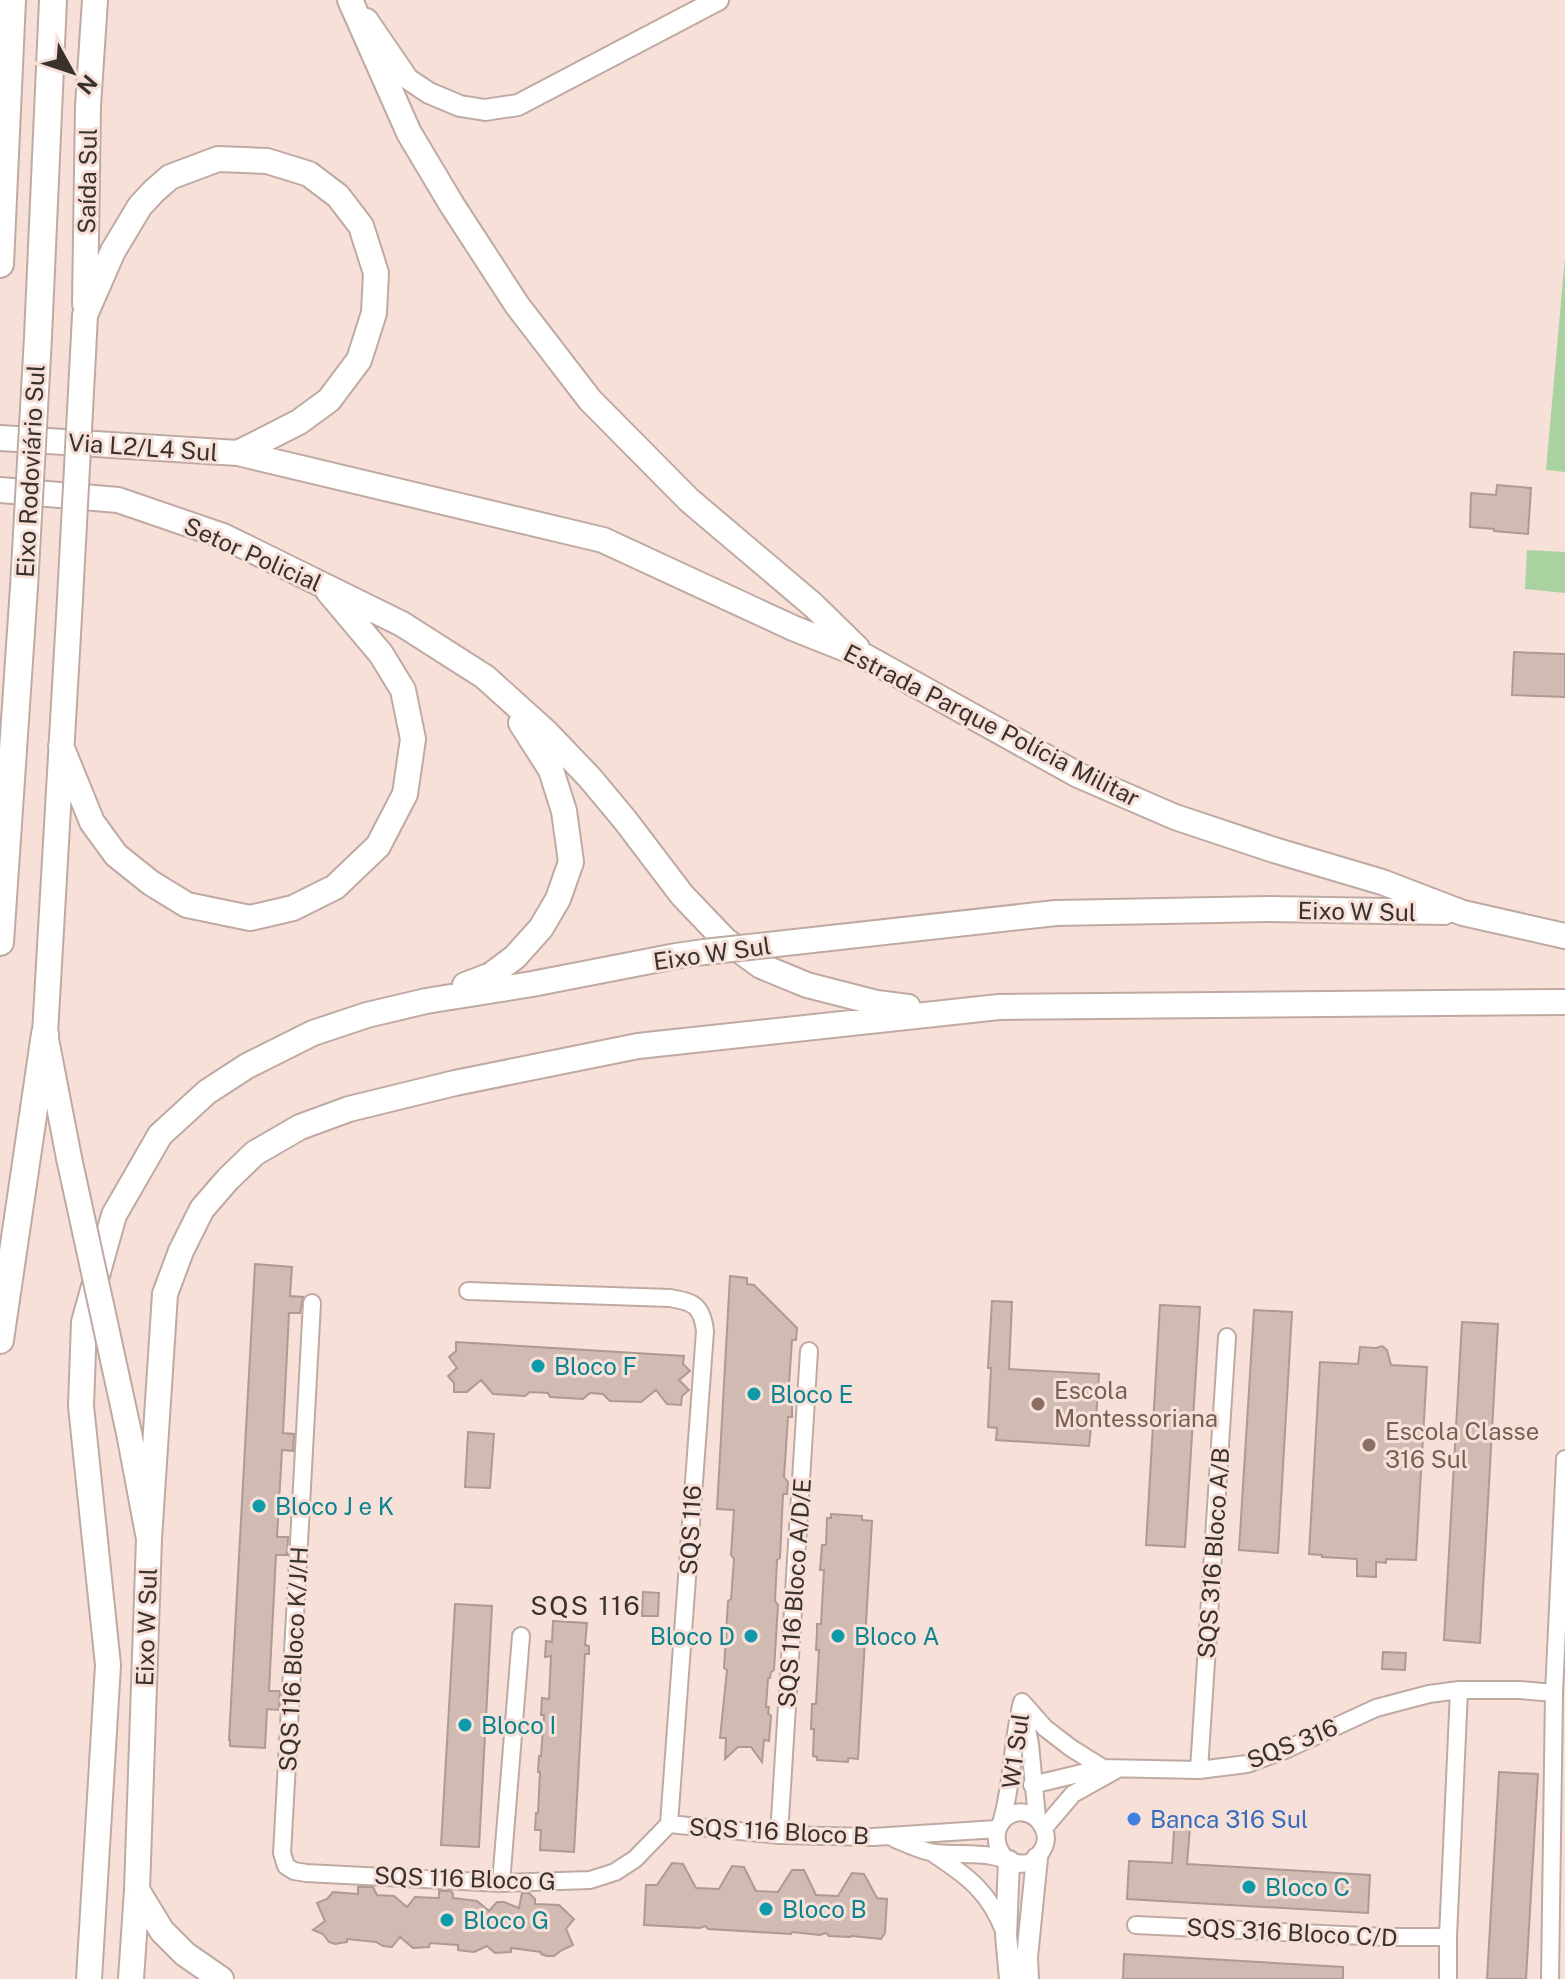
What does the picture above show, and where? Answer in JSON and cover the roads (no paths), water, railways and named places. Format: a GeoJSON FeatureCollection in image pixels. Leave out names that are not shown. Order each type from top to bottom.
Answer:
{"type":"FeatureCollection","features":[{"type":"Feature","properties":{"kind":"highway"},"geometry":{"type":"LineString","coordinates":[[0,264],[12,0]]}},
{"type":"Feature","properties":{"kind":"highway","name":"Eixo Rodoviário Sul"},"geometry":{"type":"LineString","coordinates":[[0,942],[24,587],[53,0]]}},
{"type":"Feature","properties":{"kind":"highway"},"geometry":{"type":"LineString","coordinates":[[0,1340],[45,1034]]}},
{"type":"Feature","properties":{"kind":"main road","name":"Saída Sul"},"geometry":{"type":"LineString","coordinates":[[61,746],[85,315],[88,106],[95,0]]}},
{"type":"Feature","properties":{"kind":"main road"},"geometry":{"type":"LineString","coordinates":[[352,0],[409,133],[517,305],[590,400],[689,500],[813,605],[866,657]]}},
{"type":"Feature","properties":{"kind":"main road"},"geometry":{"type":"LineString","coordinates":[[85,315],[113,251],[133,217],[170,177],[218,159],[267,161],[309,174],[338,196],[361,226],[376,273],[374,313],[359,360],[329,400],[299,422],[238,453]]}},
{"type":"Feature","properties":{"kind":"main road","name":"Via L2/L4 Sul"},"geometry":{"type":"LineString","coordinates":[[0,438],[238,453]]}},
{"type":"Feature","properties":{"kind":"main road","name":"Estrada Parque Polícia Militar"},"geometry":{"type":"LineString","coordinates":[[238,453],[603,540],[793,628],[866,657],[1078,775],[1175,817],[1382,882],[1463,913],[1565,936]]}},
{"type":"Feature","properties":{"kind":"main road","name":"Setor Policial"},"geometry":{"type":"LineString","coordinates":[[0,490],[118,500],[223,536],[402,624],[485,677]]}},
{"type":"Feature","properties":{"kind":"main road"},"geometry":{"type":"LineString","coordinates":[[61,746],[92,822],[116,855],[151,883],[187,905],[250,918],[293,908],[335,887],[378,846],[405,794],[413,739],[403,690],[381,654],[321,583]]}},
{"type":"Feature","properties":{"kind":"main road"},"geometry":{"type":"LineString","coordinates":[[426,1001],[491,975],[515,957],[541,928],[558,899],[571,862],[564,811],[551,770],[528,731],[485,677]]}},
{"type":"Feature","properties":{"kind":"main road"},"geometry":{"type":"LineString","coordinates":[[485,677],[547,733],[590,778],[682,895],[725,940],[761,966],[807,985],[877,1003],[942,1012]]}},
{"type":"Feature","properties":{"kind":"main road","name":"Eixo W Sul"},"geometry":{"type":"LineString","coordinates":[[61,746],[45,1034],[149,1539],[131,1979]]}},
{"type":"Feature","properties":{"kind":"main road","name":"Eixo W Sul"},"geometry":{"type":"LineString","coordinates":[[89,1979],[108,1665],[81,1406],[84,1322],[114,1215],[160,1135],[207,1092],[247,1066],[313,1033],[367,1015],[426,1001],[704,952],[1056,913],[1269,909],[1463,913]]}},
{"type":"Feature","properties":{"kind":"main road"},"geometry":{"type":"LineString","coordinates":[[149,1539],[165,1294],[181,1251],[202,1209],[255,1153],[300,1127],[349,1109],[455,1083],[638,1046],[942,1012],[999,1007],[1565,1002]]}},
{"type":"Feature","properties":{"kind":"main road"},"geometry":{"type":"LineString","coordinates":[[137,1890],[162,1931],[185,1954],[221,1979]]}},
{"type":"Feature","properties":{"kind":"street"},"geometry":{"type":"LineString","coordinates":[[352,0],[408,79],[429,93],[460,106],[485,110],[518,105],[718,0]]}},
{"type":"Feature","properties":{"kind":"street","name":"SQS 116"},"geometry":{"type":"LineString","coordinates":[[468,1291],[670,1298],[687,1301],[701,1313],[705,1331],[669,1824]]}},
{"type":"Feature","properties":{"kind":"street","name":"SQS 116 Bloco K/J/H"},"geometry":{"type":"LineString","coordinates":[[284,1823],[312,1303]]}},
{"type":"Feature","properties":{"kind":"street","name":"SQS 316 Bloco A/B"},"geometry":{"type":"LineString","coordinates":[[1199,1770],[1227,1337]]}},
{"type":"Feature","properties":{"kind":"street","name":"SQS 116 Bloco A/D/E"},"geometry":{"type":"LineString","coordinates":[[779,1835],[809,1351]]}},
{"type":"Feature","properties":{"kind":"street"},"geometry":{"type":"LineString","coordinates":[[1550,1979],[1554,1693],[1561,1628],[1565,1459]]}},
{"type":"Feature","properties":{"kind":"street"},"geometry":{"type":"LineString","coordinates":[[501,1883],[521,1636]]}},
{"type":"Feature","properties":{"kind":"street"},"geometry":{"type":"LineString","coordinates":[[1448,1979],[1459,1690]]}},
{"type":"Feature","properties":{"kind":"street","name":"SQS 316"},"geometry":{"type":"LineString","coordinates":[[1032,1785],[1103,1768],[1199,1770],[1247,1764],[1376,1708],[1429,1694],[1459,1690],[1554,1693]]}},
{"type":"Feature","properties":{"kind":"street"},"geometry":{"type":"LineString","coordinates":[[1022,1702],[1045,1728],[1103,1768]]}},
{"type":"Feature","properties":{"kind":"street","name":"W1 Sul"},"geometry":{"type":"LineString","coordinates":[[1022,1702],[1040,1823]]}},
{"type":"Feature","properties":{"kind":"street","name":"W1 Sul"},"geometry":{"type":"LineString","coordinates":[[1000,1824],[1007,1803],[1016,1724],[1022,1702]]}},
{"type":"Feature","properties":{"kind":"street"},"geometry":{"type":"LineString","coordinates":[[1040,1823],[1073,1794],[1121,1767]]}},
{"type":"Feature","properties":{"kind":"street"},"geometry":{"type":"LineString","coordinates":[[1028,1979],[1027,1957],[1037,1858],[1046,1839],[1040,1823],[1025,1813],[1013,1814],[1000,1824],[995,1840],[998,1851],[1007,1860],[1019,1864],[1037,1858]]}},
{"type":"Feature","properties":{"kind":"street","name":"SQS 116 Bloco G"},"geometry":{"type":"LineString","coordinates":[[284,1823],[284,1861],[294,1871],[501,1883],[590,1880],[615,1872],[635,1859],[669,1824]]}},
{"type":"Feature","properties":{"kind":"street","name":"SQS 116 Bloco B"},"geometry":{"type":"LineString","coordinates":[[669,1824],[779,1835],[890,1837],[1000,1824]]}},
{"type":"Feature","properties":{"kind":"street","name":"SQS 116 Bloco B"},"geometry":{"type":"LineString","coordinates":[[890,1837],[933,1853],[969,1877],[995,1910],[1006,1935]]}},
{"type":"Feature","properties":{"kind":"street","name":"SQS 116 Bloco B"},"geometry":{"type":"LineString","coordinates":[[933,1853],[988,1855],[1007,1860]]}},
{"type":"Feature","properties":{"kind":"street"},"geometry":{"type":"LineString","coordinates":[[1007,1860],[1006,1935],[1010,1979]]}},
{"type":"Feature","properties":{"kind":"street","name":"SQS 316 Bloco C/D"},"geometry":{"type":"LineString","coordinates":[[1136,1925],[1448,1937]]}},
{"type":"Feature","properties":{"kind":"place","name":"Bloco F"},"geometry":{"type":"Point","coordinates":[538,1366]}},
{"type":"Feature","properties":{"kind":"place","name":"Bloco E"},"geometry":{"type":"Point","coordinates":[754,1394]}},
{"type":"Feature","properties":{"kind":"place","name":"Escola Montessoriana"},"geometry":{"type":"Point","coordinates":[1038,1404]}},
{"type":"Feature","properties":{"kind":"place","name":"Escola Classe 316 Sul"},"geometry":{"type":"Point","coordinates":[1369,1445]}},
{"type":"Feature","properties":{"kind":"place","name":"Bloco J e K"},"geometry":{"type":"Point","coordinates":[259,1506]}},
{"type":"Feature","properties":{"kind":"place","name":"Bloco D"},"geometry":{"type":"Point","coordinates":[751,1636]}},
{"type":"Feature","properties":{"kind":"place","name":"Bloco A"},"geometry":{"type":"Point","coordinates":[838,1636]}},
{"type":"Feature","properties":{"kind":"place","name":"Bloco I"},"geometry":{"type":"Point","coordinates":[465,1725]}},
{"type":"Feature","properties":{"kind":"place","name":"Banca 316 Sul"},"geometry":{"type":"Point","coordinates":[1134,1819]}},
{"type":"Feature","properties":{"kind":"place","name":"Bloco C"},"geometry":{"type":"Point","coordinates":[1249,1887]}},
{"type":"Feature","properties":{"kind":"place","name":"Bloco B"},"geometry":{"type":"Point","coordinates":[766,1909]}},
{"type":"Feature","properties":{"kind":"place","name":"Bloco G"},"geometry":{"type":"Point","coordinates":[447,1920]}},
{"type":"Feature","properties":{"kind":"district","name":"SQS 116"},"geometry":{"type":"Point","coordinates":[586,1605]}}]}
